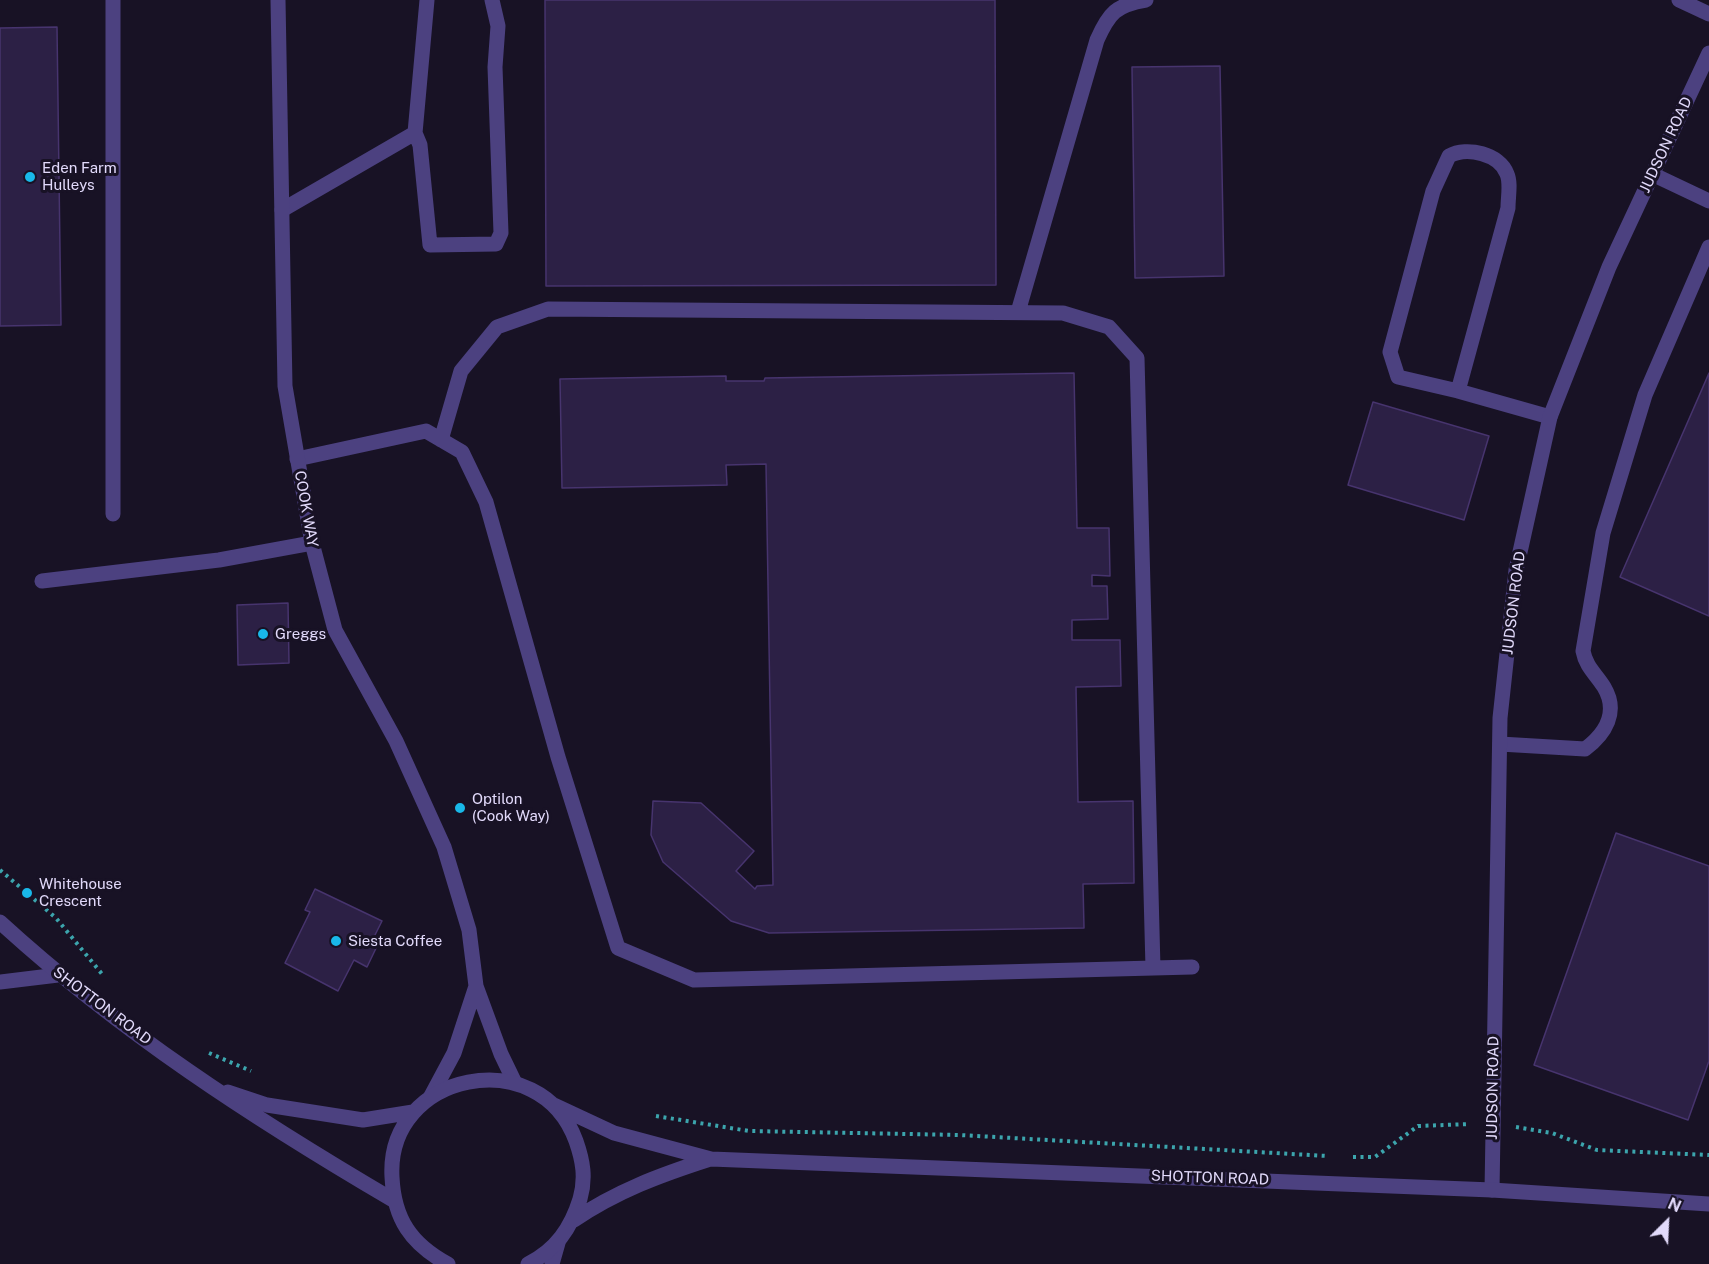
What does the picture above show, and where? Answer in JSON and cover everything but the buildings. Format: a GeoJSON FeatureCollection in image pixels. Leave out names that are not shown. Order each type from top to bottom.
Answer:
{"type":"FeatureCollection","features":[{"type":"Feature","properties":{"kind":"street"},"geometry":{"type":"LineString","coordinates":[[113,0],[113,514]]}},
{"type":"Feature","properties":{"kind":"street","name":"COOK WAY"},"geometry":{"type":"LineString","coordinates":[[278,0],[285,386],[312,543],[336,630],[396,741],[444,847],[470,930],[476,986]]}},
{"type":"Feature","properties":{"kind":"street"},"geometry":{"type":"LineString","coordinates":[[427,0],[415,133],[420,145],[430,245],[496,244],[501,233],[495,67],[498,26],[492,0]]}},
{"type":"Feature","properties":{"kind":"street"},"geometry":{"type":"LineString","coordinates":[[1018,312],[1097,40],[1106,19],[1123,4],[1146,0]]}},
{"type":"Feature","properties":{"kind":"street"},"geometry":{"type":"LineString","coordinates":[[1679,0],[1709,14]]}},
{"type":"Feature","properties":{"kind":"street","name":"JUDSON ROAD"},"geometry":{"type":"LineString","coordinates":[[1492,1190],[1500,744],[1516,570],[1550,417],[1610,267],[1709,53]]}},
{"type":"Feature","properties":{"kind":"street"},"geometry":{"type":"LineString","coordinates":[[282,210],[415,133]]}},
{"type":"Feature","properties":{"kind":"street"},"geometry":{"type":"LineString","coordinates":[[1458,391],[1508,208],[1509,177],[1503,165],[1491,158],[1464,151],[1449,156],[1437,182],[1390,352],[1398,377],[1550,417]]}},
{"type":"Feature","properties":{"kind":"street"},"geometry":{"type":"LineString","coordinates":[[1652,174],[1709,201]]}},
{"type":"Feature","properties":{"kind":"street"},"geometry":{"type":"LineString","coordinates":[[1500,744],[1585,749],[1608,727],[1611,710],[1606,689],[1585,662],[1584,651],[1603,533],[1645,395],[1709,247]]}},
{"type":"Feature","properties":{"kind":"street"},"geometry":{"type":"LineString","coordinates":[[441,440],[462,371],[497,327],[548,309],[1063,313],[1108,327],[1137,358],[1153,968]]}},
{"type":"Feature","properties":{"kind":"street"},"geometry":{"type":"LineString","coordinates":[[297,459],[426,431],[462,452],[486,502],[558,756],[618,948],[694,980],[1192,967]]}},
{"type":"Feature","properties":{"kind":"street"},"geometry":{"type":"LineString","coordinates":[[42,582],[219,560],[312,543]]}},
{"type":"Feature","properties":{"kind":"street","name":"SHOTTON ROAD"},"geometry":{"type":"LineString","coordinates":[[0,922],[58,975],[208,1085],[290,1140],[393,1200]]}},
{"type":"Feature","properties":{"kind":"street"},"geometry":{"type":"LineString","coordinates":[[0,982],[58,975]]}},
{"type":"Feature","properties":{"kind":"street"},"geometry":{"type":"LineString","coordinates":[[476,986],[501,1054],[515,1083]]}},
{"type":"Feature","properties":{"kind":"street"},"geometry":{"type":"LineString","coordinates":[[448,1264],[434,1260],[406,1230],[393,1200],[391,1160],[401,1131],[413,1113],[431,1096],[454,1053],[476,986]]}},
{"type":"Feature","properties":{"kind":"street"},"geometry":{"type":"LineString","coordinates":[[431,1096],[468,1080],[497,1079],[536,1091],[554,1106],[571,1127],[583,1160],[584,1185],[574,1220],[558,1243],[552,1264]]}},
{"type":"Feature","properties":{"kind":"street","name":"SHOTTON ROAD"},"geometry":{"type":"LineString","coordinates":[[208,1085],[267,1105],[351,1119],[363,1120],[413,1113]]}},
{"type":"Feature","properties":{"kind":"street","name":"SHOTTON ROAD"},"geometry":{"type":"LineString","coordinates":[[554,1106],[614,1133],[711,1159],[1492,1190],[1709,1204]]}},
{"type":"Feature","properties":{"kind":"street","name":"SHOTTON ROAD"},"geometry":{"type":"LineString","coordinates":[[574,1220],[603,1200],[649,1178],[711,1159]]}},
{"type":"Feature","properties":{"kind":"street"},"geometry":{"type":"LineString","coordinates":[[528,1264],[558,1243]]}},
{"type":"Feature","properties":{"kind":"path"},"geometry":{"type":"LineString","coordinates":[[0,870],[56,918],[104,976]]}},
{"type":"Feature","properties":{"kind":"path"},"geometry":{"type":"LineString","coordinates":[[202,1050],[260,1075]]}},
{"type":"Feature","properties":{"kind":"path"},"geometry":{"type":"LineString","coordinates":[[651,1115],[749,1131],[960,1135],[1335,1157]]}},
{"type":"Feature","properties":{"kind":"path"},"geometry":{"type":"LineString","coordinates":[[1347,1158],[1375,1157],[1418,1126],[1492,1124],[1552,1133],[1597,1150],[1709,1155]]}},
{"type":"Feature","properties":{"kind":"place","name":"Eden Farm Hulleys"},"geometry":{"type":"Point","coordinates":[30,177]}},
{"type":"Feature","properties":{"kind":"place","name":"Greggs"},"geometry":{"type":"Point","coordinates":[263,634]}},
{"type":"Feature","properties":{"kind":"place","name":"Optilon (Cook Way)"},"geometry":{"type":"Point","coordinates":[460,808]}},
{"type":"Feature","properties":{"kind":"place","name":"Whitehouse Crescent"},"geometry":{"type":"Point","coordinates":[27,893]}},
{"type":"Feature","properties":{"kind":"place","name":"Siesta Coffee"},"geometry":{"type":"Point","coordinates":[336,941]}}]}
